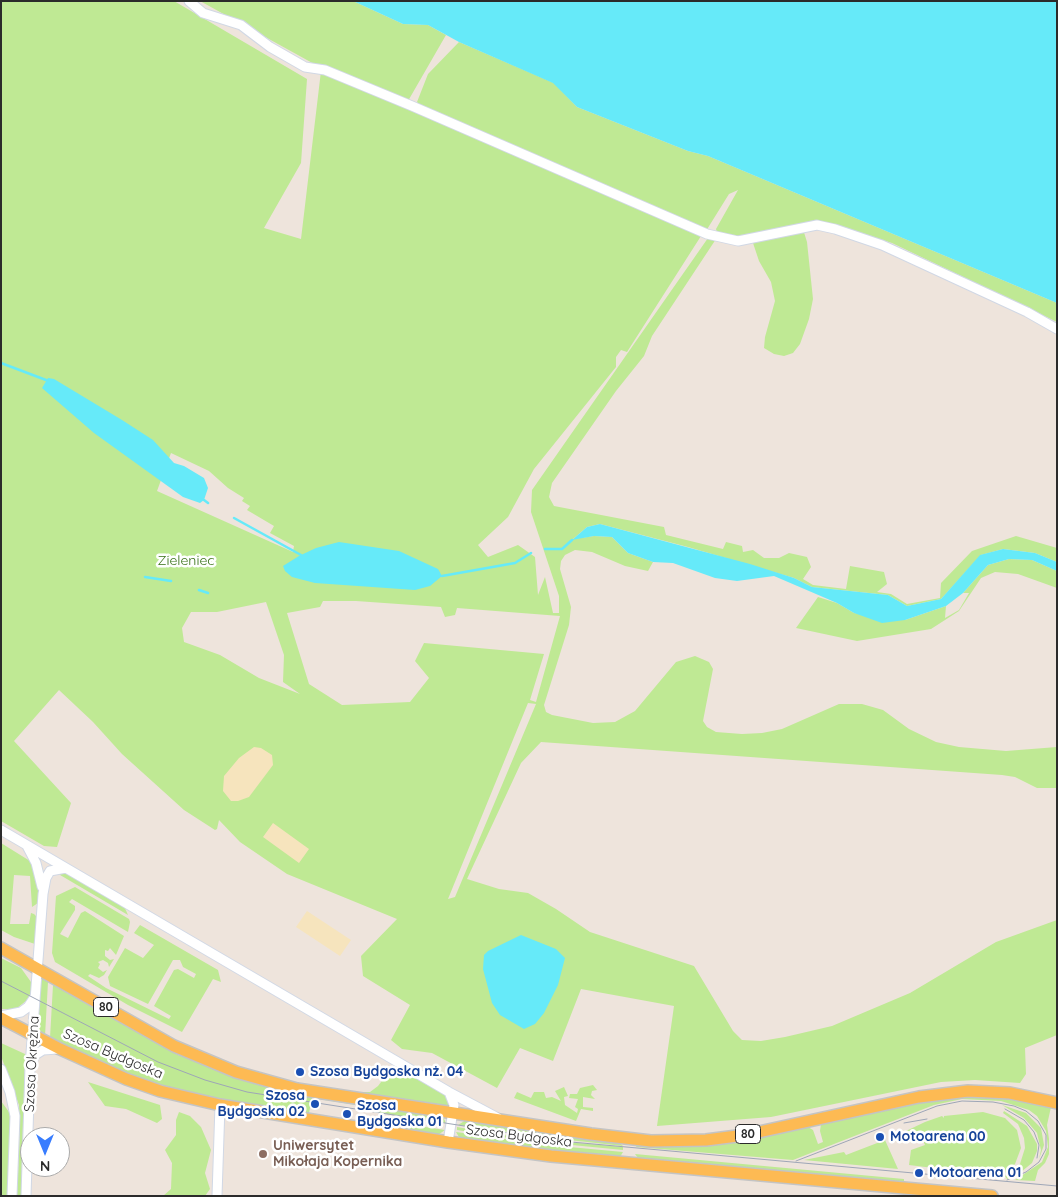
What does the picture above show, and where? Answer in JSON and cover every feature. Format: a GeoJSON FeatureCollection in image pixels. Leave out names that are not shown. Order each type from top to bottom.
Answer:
{"type":"FeatureCollection","features":[{"type":"Feature","properties":{"kind":"main road","name":"Szosa Bydgoska"},"geometry":{"type":"LineString","coordinates":[[2,949],[37,967],[174,1046],[236,1072],[295,1088],[505,1121],[630,1139],[672,1142],[745,1135],[947,1092],[988,1091],[1057,1103]]}},
{"type":"Feature","properties":{"kind":"main road","name":"Szosa Bydgoska"},"geometry":{"type":"LineString","coordinates":[[1,1017],[60,1049],[134,1082],[220,1105],[448,1142],[551,1156],[992,1196]]}},
{"type":"Feature","properties":{"kind":"street"},"geometry":{"type":"LineString","coordinates":[[189,1],[203,13],[241,25],[270,47],[305,67],[325,70],[412,106],[707,234],[738,241],[817,225],[835,229],[882,245],[1027,312],[1057,329]]}},
{"type":"Feature","properties":{"kind":"street","name":"Szosa Bydgoska"},"geometry":{"type":"LineString","coordinates":[[1,830],[449,1092],[505,1121]]}},
{"type":"Feature","properties":{"kind":"street"},"geometry":{"type":"LineString","coordinates":[[26,844],[39,870],[43,894]]}},
{"type":"Feature","properties":{"kind":"street"},"geometry":{"type":"LineString","coordinates":[[43,894],[46,878],[50,871],[66,868]]}},
{"type":"Feature","properties":{"kind":"street","name":"Szosa Okrężna"},"geometry":{"type":"LineString","coordinates":[[26,1196],[30,1066],[43,894]]}},
{"type":"Feature","properties":{"kind":"street","name":"Szosa Okrężna"},"geometry":{"type":"LineString","coordinates":[[1,1017],[21,1012],[28,1007],[36,993]]}},
{"type":"Feature","properties":{"kind":"street"},"geometry":{"type":"LineString","coordinates":[[30,1066],[35,1056],[43,1050],[60,1049]]}},
{"type":"Feature","properties":{"kind":"street","name":"Szosa Okrężna"},"geometry":{"type":"LineString","coordinates":[[1,1069],[10,1092],[15,1116],[12,1196]]}},
{"type":"Feature","properties":{"kind":"street","name":"Szosa Bydgoska"},"geometry":{"type":"LineString","coordinates":[[449,1092],[453,1099],[453,1113]]}},
{"type":"Feature","properties":{"kind":"street"},"geometry":{"type":"LineString","coordinates":[[217,1196],[220,1105]]}},
{"type":"Feature","properties":{"kind":"street"},"geometry":{"type":"LineString","coordinates":[[448,1142],[453,1113]]}},
{"type":"Feature","properties":{"kind":"green space","name":"Zieleniec"},"geometry":{"type":"Polygon","coordinates":[[[1,1],[174,1],[307,79],[301,163],[264,228],[301,239],[321,71],[701,236],[627,352],[621,350],[616,357],[616,367],[534,469],[508,517],[478,545],[488,557],[518,545],[535,557],[538,595],[545,577],[553,613],[559,613],[559,596],[531,512],[532,490],[708,238],[718,236],[652,336],[644,356],[616,391],[552,483],[549,497],[554,506],[664,527],[666,535],[723,549],[726,542],[742,546],[743,552],[753,550],[764,558],[779,558],[789,553],[807,557],[811,567],[803,579],[813,585],[846,589],[850,566],[884,572],[887,584],[877,592],[891,594],[907,604],[940,598],[941,583],[972,551],[1016,536],[1057,548],[1057,562],[1035,553],[1003,549],[981,555],[941,599],[907,606],[888,595],[812,587],[794,578],[688,547],[600,524],[587,527],[573,539],[594,536],[612,537],[628,553],[653,562],[648,571],[625,566],[592,552],[575,550],[565,555],[561,561],[560,569],[571,607],[569,625],[544,705],[546,712],[552,715],[593,723],[615,722],[635,711],[676,662],[695,656],[709,662],[713,669],[703,721],[707,727],[716,732],[762,733],[782,729],[839,704],[862,704],[883,710],[909,729],[936,742],[959,747],[1006,751],[1057,747],[1057,788],[1037,788],[1015,777],[1002,775],[541,742],[521,763],[467,879],[499,889],[528,893],[590,932],[694,966],[733,1031],[742,1040],[761,1041],[832,1026],[910,993],[996,942],[1057,920],[1057,1035],[1025,1048],[1026,1074],[1020,1083],[975,1080],[941,1082],[771,1117],[657,1126],[674,1006],[581,989],[553,1061],[520,1048],[497,1088],[432,1053],[402,1049],[391,1040],[410,1005],[363,976],[361,956],[397,919],[287,874],[240,842],[219,820],[215,830],[184,810],[122,754],[93,722],[59,690],[14,741],[71,803],[57,847],[44,846],[1,821],[1,1]],[[171,453],[157,491],[293,552],[294,546],[270,533],[274,526],[247,510],[250,506],[242,501],[244,498],[228,488],[209,471],[171,453]],[[323,601],[320,607],[287,613],[309,684],[342,705],[410,702],[429,678],[415,661],[424,643],[544,654],[530,700],[536,702],[560,616],[457,608],[455,615],[445,617],[441,607],[356,601],[323,601]],[[266,602],[217,612],[191,612],[182,628],[184,642],[220,655],[259,678],[300,694],[283,682],[284,655],[266,602]],[[528,703],[448,899],[455,897],[536,704],[528,703]]]}},
{"type":"Feature","properties":{"kind":"green space"},"geometry":{"type":"Polygon","coordinates":[[[200,1],[353,1],[403,24],[428,25],[446,35],[408,101],[316,65],[200,1]]]}},
{"type":"Feature","properties":{"kind":"green space"},"geometry":{"type":"Polygon","coordinates":[[[459,42],[554,83],[577,107],[688,151],[708,156],[1057,303],[1057,322],[892,243],[825,222],[802,226],[807,242],[813,299],[809,319],[800,344],[793,353],[784,356],[774,354],[764,348],[765,337],[775,301],[771,282],[759,261],[752,240],[718,236],[716,229],[738,190],[729,194],[706,231],[419,105],[417,102],[428,74],[459,42]]]}},
{"type":"Feature","properties":{"kind":"green space"},"geometry":{"type":"Polygon","coordinates":[[[1009,559],[1032,560],[1057,571],[1057,588],[1018,574],[995,572],[981,578],[959,611],[931,629],[857,641],[796,628],[818,597],[837,603],[854,613],[905,620],[946,606],[945,618],[959,610],[969,593],[963,593],[988,565],[1009,559]]]}},
{"type":"Feature","properties":{"kind":"green space"},"geometry":{"type":"Polygon","coordinates":[[[1,843],[30,861],[36,874],[39,890],[38,903],[32,907],[30,876],[14,875],[10,924],[29,924],[31,913],[34,914],[37,917],[35,944],[14,937],[1,930],[1,843]]]}},
{"type":"Feature","properties":{"kind":"green space"},"geometry":{"type":"Polygon","coordinates":[[[63,871],[124,906],[128,915],[55,872],[63,871]]]}},
{"type":"Feature","properties":{"kind":"green space"},"geometry":{"type":"Polygon","coordinates":[[[75,887],[129,919],[130,922],[128,932],[72,899],[69,902],[75,906],[75,910],[60,934],[68,938],[81,913],[85,911],[124,936],[116,955],[110,948],[108,951],[105,950],[105,956],[110,960],[114,959],[109,967],[108,963],[103,960],[98,962],[100,964],[98,968],[103,972],[107,970],[104,975],[99,978],[90,974],[88,976],[106,988],[169,1019],[171,1016],[154,1006],[174,970],[178,969],[194,978],[196,974],[183,967],[180,960],[173,960],[148,1004],[110,986],[108,977],[125,948],[143,958],[154,945],[134,933],[140,925],[218,970],[221,982],[213,979],[182,1032],[128,1005],[55,962],[52,953],[56,896],[75,887]]]}},
{"type":"Feature","properties":{"kind":"green space"},"geometry":{"type":"Polygon","coordinates":[[[1,958],[21,968],[31,982],[31,993],[27,1000],[16,1009],[1,1009],[1,958]]]}},
{"type":"Feature","properties":{"kind":"green space"},"geometry":{"type":"Polygon","coordinates":[[[41,978],[48,982],[45,1036],[37,1031],[41,978]]]}},
{"type":"Feature","properties":{"kind":"green space"},"geometry":{"type":"Polygon","coordinates":[[[53,985],[178,1055],[236,1077],[356,1103],[356,1105],[312,1098],[309,1113],[352,1121],[193,1095],[132,1076],[50,1038],[53,985]]]}},
{"type":"Feature","properties":{"kind":"green space"},"geometry":{"type":"Polygon","coordinates":[[[1,1043],[25,1054],[23,1127],[20,1127],[20,1129],[19,1105],[1,1056],[1,1043]]]}},
{"type":"Feature","properties":{"kind":"green space"},"geometry":{"type":"Polygon","coordinates":[[[394,1065],[450,1098],[449,1107],[363,1095],[363,1092],[370,1092],[378,1086],[394,1065]]]}},
{"type":"Feature","properties":{"kind":"green space"},"geometry":{"type":"Polygon","coordinates":[[[88,1082],[160,1105],[162,1119],[157,1123],[126,1109],[105,1106],[88,1082]]]}},
{"type":"Feature","properties":{"kind":"green space"},"geometry":{"type":"Polygon","coordinates":[[[593,1085],[597,1090],[592,1091],[591,1095],[595,1099],[583,1097],[583,1107],[593,1108],[593,1111],[581,1109],[576,1121],[514,1098],[517,1092],[531,1098],[534,1092],[544,1092],[546,1098],[552,1097],[561,1101],[555,1091],[564,1087],[568,1096],[564,1097],[565,1105],[577,1113],[578,1109],[575,1107],[578,1099],[569,1098],[570,1094],[577,1094],[580,1088],[593,1085]]]}},
{"type":"Feature","properties":{"kind":"green space"},"geometry":{"type":"Polygon","coordinates":[[[971,1096],[1016,1100],[1051,1107],[1047,1125],[1049,1154],[1045,1163],[1038,1170],[1035,1181],[1015,1180],[1042,1162],[1048,1147],[1046,1131],[1037,1116],[1029,1110],[1001,1101],[962,1099],[934,1105],[793,1160],[636,1147],[637,1145],[702,1146],[751,1139],[808,1127],[813,1130],[818,1144],[823,1142],[820,1131],[821,1124],[930,1100],[971,1096]]]}},
{"type":"Feature","properties":{"kind":"green space"},"geometry":{"type":"Polygon","coordinates":[[[1,1101],[9,1112],[11,1124],[7,1196],[1,1196],[1,1101]]]}},
{"type":"Feature","properties":{"kind":"green space"},"geometry":{"type":"Polygon","coordinates":[[[362,1104],[443,1117],[446,1123],[360,1110],[362,1104]]]}},
{"type":"Feature","properties":{"kind":"green space"},"geometry":{"type":"Polygon","coordinates":[[[1002,1105],[1026,1113],[1041,1128],[1044,1145],[1039,1159],[1041,1150],[1037,1133],[1024,1118],[1002,1105]]]}},
{"type":"Feature","properties":{"kind":"green space"},"geometry":{"type":"Polygon","coordinates":[[[1004,1111],[1027,1126],[1037,1144],[1037,1151],[1032,1163],[1016,1176],[1007,1179],[1005,1176],[1020,1164],[1025,1148],[1024,1138],[1018,1124],[1003,1113],[1004,1111]]]}},
{"type":"Feature","properties":{"kind":"green space"},"geometry":{"type":"Polygon","coordinates":[[[179,1112],[190,1116],[201,1127],[211,1150],[205,1173],[210,1189],[205,1196],[163,1196],[171,1189],[172,1163],[165,1150],[176,1135],[176,1120],[179,1112]]]}},
{"type":"Feature","properties":{"kind":"green space"},"geometry":{"type":"Polygon","coordinates":[[[983,1112],[1005,1118],[1017,1130],[1021,1148],[1015,1164],[1007,1172],[995,1177],[966,1176],[966,1172],[909,1165],[911,1150],[925,1145],[921,1136],[909,1140],[906,1131],[942,1116],[944,1118],[944,1116],[983,1112]]]}},
{"type":"Feature","properties":{"kind":"green space"},"geometry":{"type":"Polygon","coordinates":[[[359,1117],[445,1130],[438,1135],[359,1122],[359,1117]]]}},
{"type":"Feature","properties":{"kind":"green space"},"geometry":{"type":"Polygon","coordinates":[[[466,1120],[620,1143],[623,1146],[458,1125],[466,1120]]]}},
{"type":"Feature","properties":{"kind":"green space"},"geometry":{"type":"Polygon","coordinates":[[[457,1127],[521,1138],[623,1147],[623,1150],[521,1140],[457,1130],[457,1127]]]}},
{"type":"Feature","properties":{"kind":"green space"},"geometry":{"type":"Polygon","coordinates":[[[20,1129],[21,1196],[17,1196],[20,1129]]]}},
{"type":"Feature","properties":{"kind":"green space"},"geometry":{"type":"Polygon","coordinates":[[[456,1132],[548,1145],[623,1152],[620,1157],[547,1152],[467,1141],[459,1137],[456,1132]]]}},
{"type":"Feature","properties":{"kind":"green space"},"geometry":{"type":"Polygon","coordinates":[[[885,1140],[898,1169],[804,1160],[844,1152],[846,1155],[885,1140]]]}},
{"type":"Feature","properties":{"kind":"green space"},"geometry":{"type":"Polygon","coordinates":[[[635,1154],[904,1179],[904,1181],[901,1183],[638,1158],[635,1154]]]}},
{"type":"Feature","properties":{"kind":"sand"},"geometry":{"type":"Polygon","coordinates":[[[254,747],[261,748],[272,755],[273,765],[249,797],[238,801],[231,801],[223,791],[224,776],[239,758],[254,747]]]}},
{"type":"Feature","properties":{"kind":"sand"},"geometry":{"type":"Polygon","coordinates":[[[273,823],[309,849],[299,863],[263,837],[273,823]]]}},
{"type":"Feature","properties":{"kind":"sand"},"geometry":{"type":"Polygon","coordinates":[[[307,911],[351,940],[340,956],[296,927],[307,911]]]}},
{"type":"Feature","properties":{"kind":"water"},"geometry":{"type":"Polygon","coordinates":[[[353,1],[1057,1],[1057,303],[708,156],[688,151],[577,107],[553,83],[459,42],[428,25],[403,24],[353,1]]]}},
{"type":"Feature","properties":{"kind":"water"},"geometry":{"type":"Polygon","coordinates":[[[48,378],[54,379],[122,420],[153,440],[174,463],[184,466],[204,478],[208,488],[204,500],[200,503],[183,497],[94,433],[42,388],[48,378]]]}},
{"type":"Feature","properties":{"kind":"water"},"geometry":{"type":"Polygon","coordinates":[[[600,524],[750,564],[794,578],[812,587],[888,595],[907,606],[941,599],[980,555],[1003,549],[1035,553],[1057,562],[1057,571],[1032,560],[1009,559],[988,565],[963,593],[946,606],[905,620],[882,623],[854,613],[837,603],[774,576],[737,581],[715,578],[673,563],[653,562],[628,553],[612,537],[594,536],[572,540],[587,527],[600,524]]]}},
{"type":"Feature","properties":{"kind":"water"},"geometry":{"type":"Polygon","coordinates":[[[339,542],[399,551],[438,569],[442,576],[430,586],[415,590],[315,583],[292,577],[285,571],[283,566],[299,556],[316,548],[339,542]]]}},
{"type":"Feature","properties":{"kind":"water"},"geometry":{"type":"Polygon","coordinates":[[[521,935],[556,949],[565,958],[558,985],[544,1013],[535,1024],[524,1029],[500,1015],[492,1003],[483,969],[484,955],[488,951],[521,935]]]}},
{"type":"Feature","properties":{"kind":"waterway"},"geometry":{"type":"LineString","coordinates":[[1,363],[46,380]]}},
{"type":"Feature","properties":{"kind":"waterway"},"geometry":{"type":"LineString","coordinates":[[204,500],[208,503]]}},
{"type":"Feature","properties":{"kind":"waterway"},"geometry":{"type":"LineString","coordinates":[[234,518],[301,555]]}},
{"type":"Feature","properties":{"kind":"waterway"},"geometry":{"type":"LineString","coordinates":[[545,549],[562,549],[572,540]]}},
{"type":"Feature","properties":{"kind":"waterway"},"geometry":{"type":"LineString","coordinates":[[442,576],[515,563],[531,553]]}},
{"type":"Feature","properties":{"kind":"waterway"},"geometry":{"type":"LineString","coordinates":[[145,577],[171,581]]}},
{"type":"Feature","properties":{"kind":"waterway"},"geometry":{"type":"LineString","coordinates":[[199,590],[208,593]]}},
{"type":"Feature","properties":{"kind":"tram line"},"geometry":{"type":"LineString","coordinates":[[1,981],[158,1062],[205,1080],[247,1092],[560,1141],[1057,1186]]}},
{"type":"Feature","properties":{"kind":"tram line"},"geometry":{"type":"LineString","coordinates":[[796,1161],[937,1106],[962,1101],[993,1102],[1014,1106],[1026,1111],[1038,1121],[1046,1135],[1046,1149],[1039,1162],[1026,1172],[1007,1180]]}},
{"type":"Feature","properties":{"kind":"tram line"},"geometry":{"type":"LineString","coordinates":[[1005,1109],[1024,1120],[1034,1132],[1039,1145],[1037,1158]]}},
{"type":"Feature","properties":{"kind":"tram line"},"geometry":{"type":"LineString","coordinates":[[904,1123],[927,1119]]}},
{"type":"Feature","properties":{"kind":"place","name":"Szosa Bydgoska nż. 04"},"geometry":{"type":"Point","coordinates":[300,1072]}},
{"type":"Feature","properties":{"kind":"place","name":"Szosa Bydgoska 02"},"geometry":{"type":"Point","coordinates":[315,1104]}},
{"type":"Feature","properties":{"kind":"place","name":"Szosa Bydgoska 01"},"geometry":{"type":"Point","coordinates":[347,1114]}},
{"type":"Feature","properties":{"kind":"place","name":"Motoarena 00"},"geometry":{"type":"Point","coordinates":[880,1137]}},
{"type":"Feature","properties":{"kind":"place","name":"Uniwersytet Mikołaja Kopernika"},"geometry":{"type":"Point","coordinates":[263,1154]}},
{"type":"Feature","properties":{"kind":"place","name":"Motoarena 01"},"geometry":{"type":"Point","coordinates":[919,1173]}}]}
